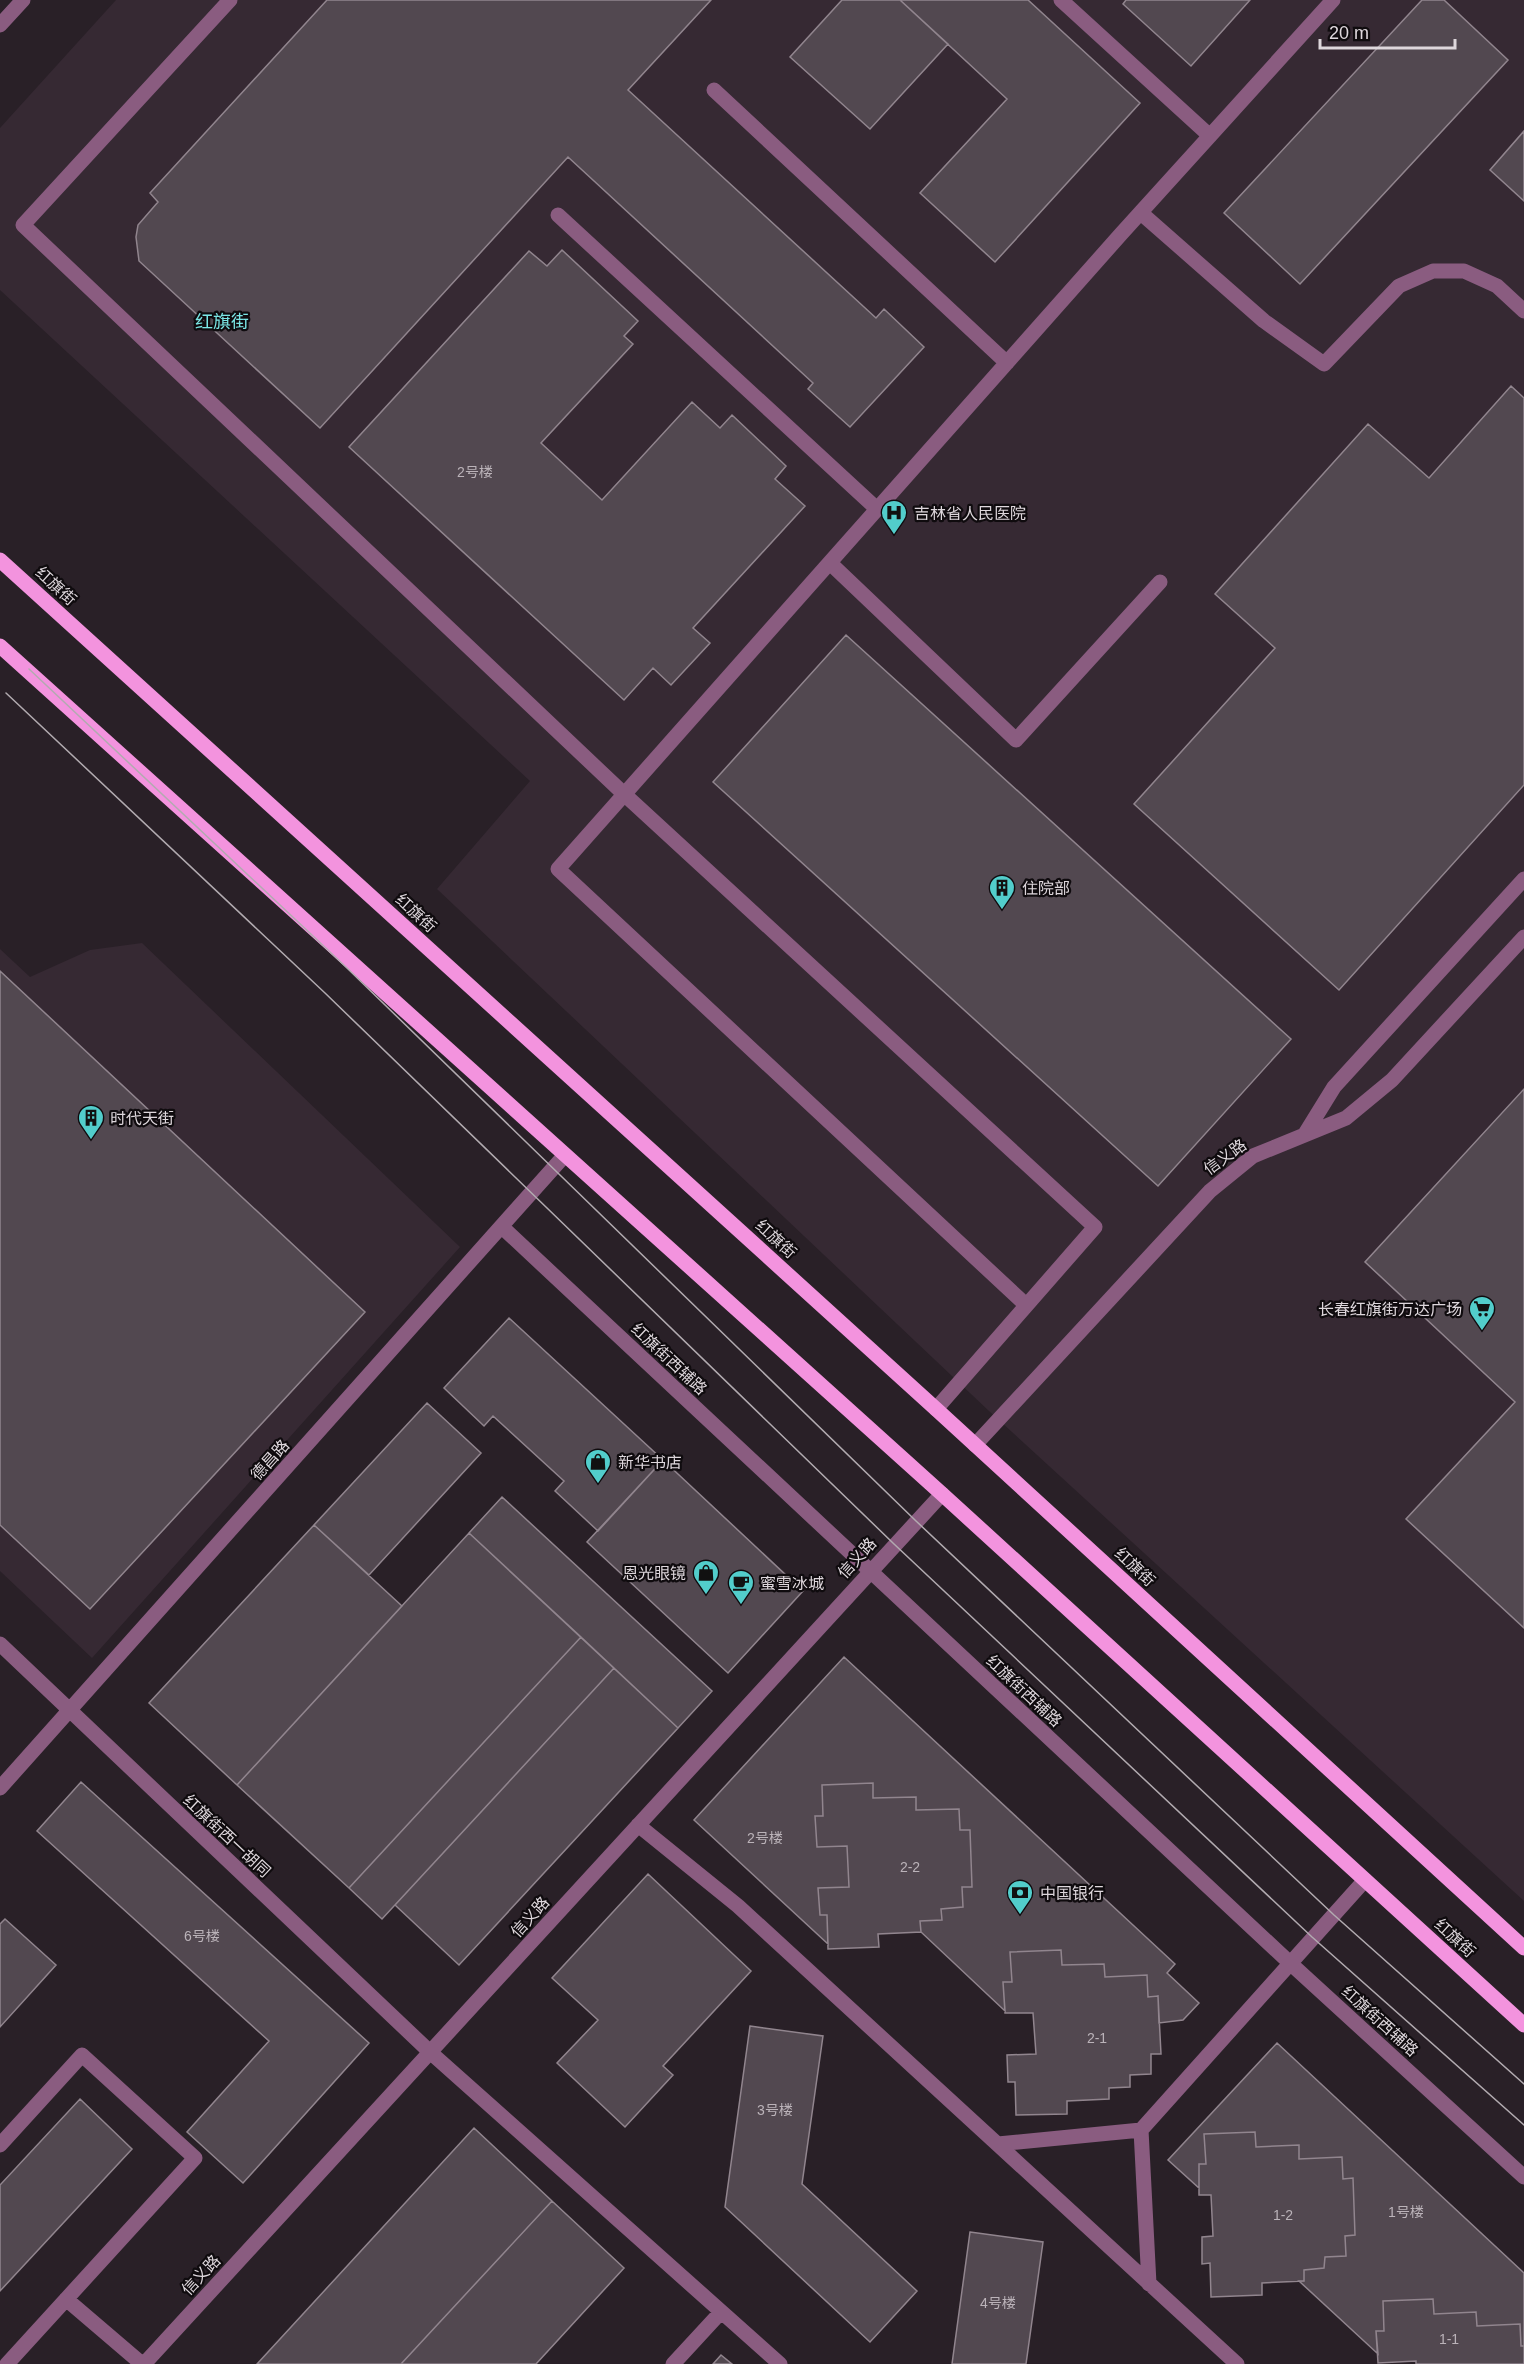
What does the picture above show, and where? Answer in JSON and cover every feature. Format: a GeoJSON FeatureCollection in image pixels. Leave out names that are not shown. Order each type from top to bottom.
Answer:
{"type":"FeatureCollection","features":[{"type":"Feature","properties":{"kind":"main road","name":"红旗街"},"geometry":{"type":"LineString","coordinates":[[0,560],[975,1444],[1524,1948]]}},
{"type":"Feature","properties":{"kind":"main road","name":"红旗街"},"geometry":{"type":"LineString","coordinates":[[0,646],[942,1494],[1524,2025]]}},
{"type":"Feature","properties":{"kind":"street"},"geometry":{"type":"LineString","coordinates":[[0,25],[23,0]]}},
{"type":"Feature","properties":{"kind":"street"},"geometry":{"type":"LineString","coordinates":[[230,0],[22,225],[624,794],[1095,1227],[936,1409]]}},
{"type":"Feature","properties":{"kind":"street"},"geometry":{"type":"LineString","coordinates":[[1061,0],[1210,136]]}},
{"type":"Feature","properties":{"kind":"street"},"geometry":{"type":"LineString","coordinates":[[1026,1305],[558,869],[1333,0]]}},
{"type":"Feature","properties":{"kind":"street"},"geometry":{"type":"LineString","coordinates":[[714,90],[1007,363]]}},
{"type":"Feature","properties":{"kind":"street"},"geometry":{"type":"LineString","coordinates":[[1141,213],[1264,321],[1324,364],[1399,286],[1433,271],[1464,271],[1497,286],[1524,310]]}},
{"type":"Feature","properties":{"kind":"street"},"geometry":{"type":"LineString","coordinates":[[558,215],[877,510]]}},
{"type":"Feature","properties":{"kind":"street"},"geometry":{"type":"LineString","coordinates":[[830,563],[1016,740],[1160,582]]}},
{"type":"Feature","properties":{"kind":"street"},"geometry":{"type":"LineString","coordinates":[[1305,1134],[1334,1087],[1524,879]]}},
{"type":"Feature","properties":{"kind":"street","name":"信义路"},"geometry":{"type":"LineString","coordinates":[[975,1444],[1210,1191],[1253,1156],[1346,1118],[1392,1080],[1524,937]]}},
{"type":"Feature","properties":{"kind":"street","name":"德昌路"},"geometry":{"type":"LineString","coordinates":[[0,1788],[565,1155]]}},
{"type":"Feature","properties":{"kind":"street","name":"红旗街西辅路"},"geometry":{"type":"LineString","coordinates":[[502,1227],[1290,1963],[1524,2177]]}},
{"type":"Feature","properties":{"kind":"street","name":"信义路"},"geometry":{"type":"LineString","coordinates":[[143,2364],[942,1494]]}},
{"type":"Feature","properties":{"kind":"street","name":"红旗街西一胡同"},"geometry":{"type":"LineString","coordinates":[[0,1644],[430,2052],[780,2364]]}},
{"type":"Feature","properties":{"kind":"street"},"geometry":{"type":"LineString","coordinates":[[638,1825],[738,1906],[1237,2364]]}},
{"type":"Feature","properties":{"kind":"street"},"geometry":{"type":"LineString","coordinates":[[998,2144],[1141,2130],[1365,1880]]}},
{"type":"Feature","properties":{"kind":"street"},"geometry":{"type":"LineString","coordinates":[[0,2145],[82,2055],[195,2158],[7,2364]]}},
{"type":"Feature","properties":{"kind":"street"},"geometry":{"type":"LineString","coordinates":[[1141,2130],[1149,2284]]}},
{"type":"Feature","properties":{"kind":"street"},"geometry":{"type":"LineString","coordinates":[[66,2299],[143,2364]]}},
{"type":"Feature","properties":{"kind":"street"},"geometry":{"type":"LineString","coordinates":[[673,2364],[721,2312]]}},
{"type":"Feature","properties":{"kind":"shaded area","name":"吉林省人民医院"},"geometry":{"type":"Polygon","coordinates":[[[116,0],[1524,0],[1524,1901],[989,1411],[437,889],[530,781],[0,290],[0,128],[116,0]]]}},
{"type":"Feature","properties":{"kind":"shaded area","name":"时代天街"},"geometry":{"type":"Polygon","coordinates":[[[142,943],[460,1247],[92,1658],[0,1571],[0,949],[30,977],[90,950],[142,943]]]}},
{"type":"Feature","properties":{"kind":"building"},"geometry":{"type":"Polygon","coordinates":[[[327,0],[711,0],[628,90],[876,318],[884,309],[924,347],[850,427],[808,389],[813,383],[568,157],[320,428],[139,261],[136,237],[138,225],[158,202],[150,193],[327,0]]]}},
{"type":"Feature","properties":{"kind":"building"},"geometry":{"type":"Polygon","coordinates":[[[842,0],[900,0],[948,44],[870,129],[790,57],[842,0]]]}},
{"type":"Feature","properties":{"kind":"building"},"geometry":{"type":"Polygon","coordinates":[[[900,0],[1028,0],[1140,103],[995,262],[920,193],[1007,99],[900,0]]]}},
{"type":"Feature","properties":{"kind":"building"},"geometry":{"type":"Polygon","coordinates":[[[1126,0],[1250,0],[1191,66],[1123,4],[1126,0]]]}},
{"type":"Feature","properties":{"kind":"building"},"geometry":{"type":"Polygon","coordinates":[[[1422,0],[1444,0],[1508,60],[1300,284],[1224,213],[1422,0]]]}},
{"type":"Feature","properties":{"kind":"building"},"geometry":{"type":"Polygon","coordinates":[[[1524,131],[1524,201],[1490,170],[1524,131]]]}},
{"type":"Feature","properties":{"kind":"building"},"geometry":{"type":"Polygon","coordinates":[[[562,250],[638,321],[624,336],[633,344],[541,443],[602,500],[692,402],[720,428],[732,415],[786,466],[775,479],[805,506],[693,628],[710,643],[671,685],[653,668],[624,700],[349,447],[529,251],[547,266],[562,250]]]}},
{"type":"Feature","properties":{"kind":"building"},"geometry":{"type":"Polygon","coordinates":[[[1511,386],[1524,398],[1524,785],[1339,990],[1134,804],[1275,648],[1215,594],[1368,424],[1429,478],[1511,386]]]}},
{"type":"Feature","properties":{"kind":"building","name":"住院部"},"geometry":{"type":"Polygon","coordinates":[[[846,635],[1291,1039],[1158,1186],[713,782],[846,635]]]}},
{"type":"Feature","properties":{"kind":"building","name":"时代天街"},"geometry":{"type":"Polygon","coordinates":[[[0,971],[365,1312],[90,1609],[0,1525],[0,971]]]}},
{"type":"Feature","properties":{"kind":"building","name":"长春红旗街万达广场"},"geometry":{"type":"Polygon","coordinates":[[[1524,1089],[1524,1628],[1406,1519],[1515,1402],[1365,1262],[1524,1089]]]}},
{"type":"Feature","properties":{"kind":"building"},"geometry":{"type":"Polygon","coordinates":[[[509,1318],[663,1460],[598,1531],[555,1491],[564,1481],[493,1416],[484,1426],[444,1388],[509,1318]]]}},
{"type":"Feature","properties":{"kind":"building"},"geometry":{"type":"Polygon","coordinates":[[[427,1403],[481,1453],[369,1575],[314,1525],[427,1403]]]}},
{"type":"Feature","properties":{"kind":"building"},"geometry":{"type":"Polygon","coordinates":[[[663,1460],[803,1591],[728,1673],[587,1542],[663,1460]]]}},
{"type":"Feature","properties":{"kind":"building"},"geometry":{"type":"Polygon","coordinates":[[[502,1497],[712,1691],[678,1728],[469,1533],[502,1497]]]}},
{"type":"Feature","properties":{"kind":"building"},"geometry":{"type":"Polygon","coordinates":[[[314,1525],[402,1606],[237,1785],[149,1703],[314,1525]]]}},
{"type":"Feature","properties":{"kind":"building"},"geometry":{"type":"Polygon","coordinates":[[[469,1533],[581,1637],[349,1888],[237,1785],[469,1533]]]}},
{"type":"Feature","properties":{"kind":"building"},"geometry":{"type":"Polygon","coordinates":[[[581,1637],[614,1668],[382,1919],[349,1888],[581,1637]]]}},
{"type":"Feature","properties":{"kind":"building"},"geometry":{"type":"Polygon","coordinates":[[[844,1657],[1175,1964],[1167,1973],[1199,2003],[1183,2020],[1159,2023],[1158,1996],[1148,1997],[1147,1975],[1105,1977],[1104,1964],[1062,1965],[1061,1950],[1010,1952],[1012,1982],[1003,1982],[1005,2011],[921,1932],[920,1921],[942,1920],[941,1909],[963,1907],[962,1887],[972,1887],[970,1830],[960,1830],[959,1809],[916,1810],[916,1797],[873,1798],[873,1783],[822,1785],[823,1816],[815,1816],[817,1847],[847,1846],[849,1887],[818,1888],[820,1915],[827,1915],[828,1944],[694,1820],[844,1657]]]}},
{"type":"Feature","properties":{"kind":"building"},"geometry":{"type":"Polygon","coordinates":[[[614,1668],[678,1728],[459,1965],[395,1905],[614,1668]]]}},
{"type":"Feature","properties":{"kind":"building"},"geometry":{"type":"Polygon","coordinates":[[[81,1782],[369,2043],[243,2183],[187,2132],[269,2041],[37,1831],[81,1782]]]}},
{"type":"Feature","properties":{"kind":"building"},"geometry":{"type":"Polygon","coordinates":[[[873,1783],[873,1798],[916,1797],[916,1810],[959,1809],[960,1830],[970,1830],[972,1887],[962,1887],[963,1907],[941,1909],[942,1920],[920,1921],[921,1932],[878,1934],[879,1947],[828,1949],[827,1915],[820,1915],[818,1888],[849,1887],[847,1846],[817,1847],[815,1816],[823,1816],[822,1785],[873,1783]]]}},
{"type":"Feature","properties":{"kind":"building"},"geometry":{"type":"Polygon","coordinates":[[[648,1874],[751,1971],[663,2066],[673,2075],[625,2127],[557,2063],[598,2020],[552,1978],[648,1874]]]}},
{"type":"Feature","properties":{"kind":"building"},"geometry":{"type":"Polygon","coordinates":[[[5,1919],[56,1965],[0,2027],[0,1924],[5,1919]]]}},
{"type":"Feature","properties":{"kind":"building"},"geometry":{"type":"Polygon","coordinates":[[[1061,1950],[1062,1965],[1104,1964],[1105,1977],[1147,1975],[1148,1997],[1158,1996],[1161,2054],[1151,2054],[1151,2074],[1130,2075],[1130,2087],[1109,2088],[1109,2099],[1067,2101],[1067,2114],[1016,2115],[1015,2082],[1008,2082],[1007,2055],[1036,2054],[1033,2013],[1005,2013],[1003,1982],[1012,1982],[1010,1952],[1061,1950]]]}},
{"type":"Feature","properties":{"kind":"building"},"geometry":{"type":"Polygon","coordinates":[[[750,2026],[823,2036],[802,2184],[917,2291],[870,2342],[725,2207],[750,2026]]]}},
{"type":"Feature","properties":{"kind":"building"},"geometry":{"type":"Polygon","coordinates":[[[1277,2043],[1524,2273],[1524,2346],[1521,2346],[1520,2324],[1477,2326],[1476,2312],[1434,2314],[1433,2299],[1383,2301],[1384,2331],[1376,2331],[1378,2354],[1299,2281],[1304,2281],[1304,2270],[1324,2268],[1325,2257],[1346,2256],[1345,2236],[1355,2235],[1353,2178],[1343,2179],[1342,2157],[1299,2159],[1299,2145],[1256,2147],[1255,2132],[1204,2134],[1206,2164],[1199,2164],[1199,2188],[1168,2160],[1277,2043]]]}},
{"type":"Feature","properties":{"kind":"building"},"geometry":{"type":"Polygon","coordinates":[[[80,2099],[132,2149],[0,2291],[0,2185],[80,2099]]]}},
{"type":"Feature","properties":{"kind":"building"},"geometry":{"type":"Polygon","coordinates":[[[474,2128],[552,2201],[401,2364],[257,2364],[474,2128]]]}},
{"type":"Feature","properties":{"kind":"building"},"geometry":{"type":"Polygon","coordinates":[[[1255,2132],[1256,2147],[1299,2145],[1299,2159],[1342,2157],[1343,2179],[1353,2178],[1355,2235],[1345,2236],[1346,2256],[1325,2257],[1324,2268],[1304,2270],[1304,2281],[1262,2283],[1262,2295],[1211,2297],[1210,2263],[1202,2264],[1202,2237],[1213,2236],[1211,2195],[1199,2195],[1199,2164],[1206,2164],[1204,2134],[1255,2132]]]}},
{"type":"Feature","properties":{"kind":"building"},"geometry":{"type":"Polygon","coordinates":[[[552,2201],[624,2268],[536,2364],[401,2364],[552,2201]]]}},
{"type":"Feature","properties":{"kind":"building"},"geometry":{"type":"Polygon","coordinates":[[[970,2232],[1043,2242],[1026,2364],[952,2364],[970,2232]]]}},
{"type":"Feature","properties":{"kind":"building"},"geometry":{"type":"Polygon","coordinates":[[[1433,2299],[1434,2314],[1476,2312],[1477,2326],[1520,2324],[1524,2364],[1416,2364],[1416,2361],[1378,2363],[1376,2331],[1384,2331],[1383,2301],[1433,2299]]]}},
{"type":"Feature","properties":{"kind":"building"},"geometry":{"type":"Polygon","coordinates":[[[721,2355],[732,2364],[713,2364],[721,2355]]]}},
{"type":"Feature","properties":{"kind":"tram line"},"geometry":{"type":"LineString","coordinates":[[29,669],[347,968],[916,1521],[1334,1915],[1524,2084]]}},
{"type":"Feature","properties":{"kind":"tram line"},"geometry":{"type":"LineString","coordinates":[[6,693],[325,993],[894,1544],[1312,1937],[1524,2125]]}},
{"type":"Feature","properties":{"kind":"place","name":"吉林省人民医院"},"geometry":{"type":"Point","coordinates":[894,536]}},
{"type":"Feature","properties":{"kind":"place","name":"住院部"},"geometry":{"type":"Point","coordinates":[1002,911]}},
{"type":"Feature","properties":{"kind":"place","name":"时代天街"},"geometry":{"type":"Point","coordinates":[91,1141]}},
{"type":"Feature","properties":{"kind":"place","name":"长春红旗街万达广场"},"geometry":{"type":"Point","coordinates":[1482,1332]}},
{"type":"Feature","properties":{"kind":"place","name":"新华书店"},"geometry":{"type":"Point","coordinates":[598,1485]}},
{"type":"Feature","properties":{"kind":"place","name":"恩光眼镜"},"geometry":{"type":"Point","coordinates":[706,1596]}},
{"type":"Feature","properties":{"kind":"place","name":"蜜雪冰城"},"geometry":{"type":"Point","coordinates":[741,1606]}},
{"type":"Feature","properties":{"kind":"place","name":"中国银行"},"geometry":{"type":"Point","coordinates":[1020,1916]}},
{"type":"Feature","properties":{"kind":"district","name":"红旗街"},"geometry":{"type":"Point","coordinates":[222,322]}}]}
